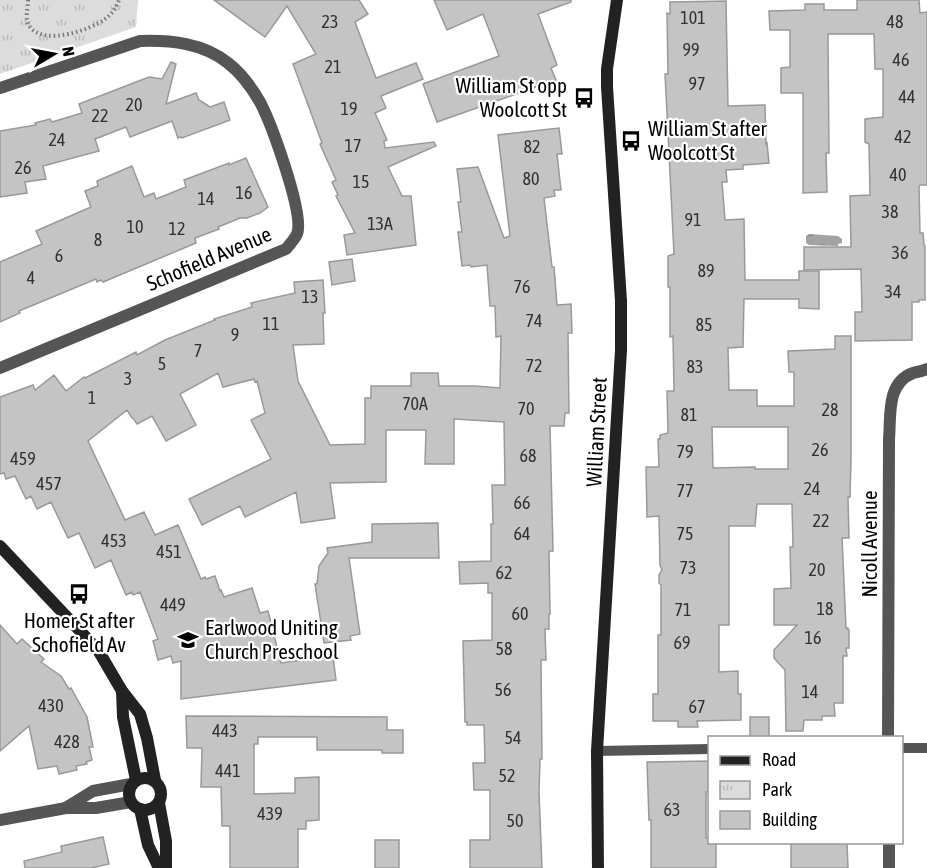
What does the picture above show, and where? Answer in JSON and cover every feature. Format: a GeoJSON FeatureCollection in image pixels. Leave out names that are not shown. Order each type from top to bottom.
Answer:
{"type":"FeatureCollection","features":[{"type":"Feature","properties":{"kind":"main road","name":"William Street"},"geometry":{"type":"LineString","coordinates":[[598,868],[597,751],[621,350],[621,301],[607,87],[617,0]]}},
{"type":"Feature","properties":{"kind":"main road"},"geometry":{"type":"LineString","coordinates":[[0,546],[98,650],[122,691],[140,714],[155,780],[161,793],[159,803],[166,841],[166,868]]}},
{"type":"Feature","properties":{"kind":"main road"},"geometry":{"type":"LineString","coordinates":[[122,691],[123,717],[134,782],[128,793],[159,868]]}},
{"type":"Feature","properties":{"kind":"main road"},"geometry":{"type":"LineString","coordinates":[[134,782],[146,777],[155,780]]}},
{"type":"Feature","properties":{"kind":"main road"},"geometry":{"type":"LineString","coordinates":[[135,806],[150,809],[159,803]]}},
{"type":"Feature","properties":{"kind":"street","name":"Schofield Avenue"},"geometry":{"type":"LineString","coordinates":[[0,88],[140,40],[164,40],[208,51],[228,63],[246,82],[260,102],[289,180],[298,216],[297,234],[286,249],[0,368]]}},
{"type":"Feature","properties":{"kind":"street","name":"Nicoll Avenue"},"geometry":{"type":"LineString","coordinates":[[888,736],[892,395],[898,384],[910,374],[926,370]]}},
{"type":"Feature","properties":{"kind":"street"},"geometry":{"type":"LineString","coordinates":[[66,808],[93,791],[134,782]]}},
{"type":"Feature","properties":{"kind":"street"},"geometry":{"type":"LineString","coordinates":[[0,820],[66,808],[135,806]]}},
{"type":"Feature","properties":{"kind":"street"},"geometry":{"type":"LineString","coordinates":[[889,844],[889,868]]}},
{"type":"Feature","properties":{"kind":"lane"},"geometry":{"type":"LineString","coordinates":[[903,748],[927,748]]}},
{"type":"Feature","properties":{"kind":"lane"},"geometry":{"type":"LineString","coordinates":[[597,751],[708,749]]}},
{"type":"Feature","properties":{"kind":"path"},"geometry":{"type":"LineString","coordinates":[[28,0],[27,20],[30,28],[38,34],[56,36],[71,34],[103,20],[113,12],[119,0]]}},
{"type":"Feature","properties":{"kind":"green space"},"geometry":{"type":"Polygon","coordinates":[[[0,0],[138,0],[136,27],[0,74],[0,0]]]}},
{"type":"Feature","properties":{"kind":"water"},"geometry":{"type":"Polygon","coordinates":[[[809,234],[838,236],[842,239],[842,243],[838,246],[809,245],[806,243],[806,236],[809,234]]]}},
{"type":"Feature","properties":{"kind":"building"},"geometry":{"type":"Polygon","coordinates":[[[214,0],[359,0],[368,14],[355,22],[376,78],[416,63],[423,79],[381,96],[386,108],[375,113],[387,140],[384,141],[385,148],[434,142],[436,146],[388,167],[402,196],[411,196],[416,245],[347,255],[344,235],[355,233],[336,196],[338,195],[332,182],[336,180],[320,144],[322,143],[293,64],[316,54],[287,6],[265,37],[214,0]]]}},
{"type":"Feature","properties":{"kind":"building"},"geometry":{"type":"Polygon","coordinates":[[[434,0],[571,0],[571,2],[538,14],[557,65],[551,68],[556,80],[437,122],[423,84],[499,56],[483,14],[447,30],[434,0]]]}},
{"type":"Feature","properties":{"kind":"building"},"geometry":{"type":"Polygon","coordinates":[[[857,0],[919,0],[920,13],[927,12],[927,185],[919,187],[920,233],[923,233],[925,246],[925,300],[912,302],[912,340],[855,341],[855,312],[862,312],[861,269],[804,270],[804,247],[851,247],[850,196],[870,195],[869,144],[865,142],[865,119],[883,117],[883,69],[875,69],[874,34],[828,34],[827,192],[803,193],[803,93],[781,93],[781,68],[790,67],[790,30],[770,30],[769,11],[805,10],[805,4],[824,4],[824,10],[857,10],[857,0]]]}},
{"type":"Feature","properties":{"kind":"building"},"geometry":{"type":"Polygon","coordinates":[[[726,1],[728,106],[765,105],[769,163],[743,165],[743,169],[726,170],[727,182],[722,182],[725,220],[744,219],[745,280],[799,280],[799,271],[819,271],[819,309],[799,308],[799,299],[744,299],[743,347],[728,348],[729,390],[757,390],[757,406],[794,406],[794,372],[789,372],[788,351],[835,349],[835,336],[851,336],[849,538],[842,538],[849,648],[846,648],[847,656],[843,656],[843,703],[834,703],[835,716],[822,716],[822,720],[804,720],[803,731],[786,731],[785,670],[774,658],[774,650],[797,625],[774,625],[774,589],[791,588],[792,504],[757,504],[755,526],[729,526],[729,625],[719,625],[719,672],[738,671],[741,720],[697,721],[698,727],[678,727],[678,721],[653,721],[653,694],[658,694],[658,635],[661,635],[659,575],[662,570],[659,516],[647,517],[646,467],[659,467],[658,439],[660,435],[668,433],[667,391],[674,391],[668,256],[674,254],[665,74],[668,74],[667,13],[670,14],[670,2],[726,1]],[[712,427],[713,468],[788,469],[788,427],[712,427]]]}},
{"type":"Feature","properties":{"kind":"building"},"geometry":{"type":"Polygon","coordinates":[[[171,62],[176,64],[166,104],[196,93],[199,100],[210,107],[224,102],[230,120],[182,138],[178,138],[172,121],[130,137],[126,127],[95,139],[99,151],[43,166],[46,179],[25,182],[27,193],[0,197],[0,131],[36,125],[35,123],[50,119],[52,122],[82,113],[79,104],[149,77],[162,79],[171,62]]]}},
{"type":"Feature","properties":{"kind":"building"},"geometry":{"type":"Polygon","coordinates":[[[559,128],[562,154],[557,154],[561,190],[554,190],[555,196],[544,198],[557,305],[571,304],[572,333],[568,333],[569,413],[565,413],[564,426],[550,426],[553,551],[549,551],[550,614],[549,629],[545,629],[546,660],[541,660],[542,759],[540,759],[539,792],[542,868],[470,868],[470,840],[490,840],[490,790],[474,790],[473,763],[485,763],[484,725],[467,725],[465,722],[463,641],[492,640],[492,593],[488,593],[488,583],[460,584],[459,562],[491,561],[492,485],[505,485],[504,422],[454,419],[454,464],[425,464],[426,430],[386,430],[386,482],[330,483],[335,518],[301,523],[296,492],[245,517],[240,506],[202,525],[189,499],[271,459],[251,420],[265,413],[257,381],[255,382],[254,379],[223,387],[218,373],[180,394],[196,425],[166,441],[152,416],[137,424],[127,410],[88,441],[125,520],[144,512],[155,535],[178,525],[201,579],[215,576],[224,597],[252,588],[260,613],[268,611],[281,663],[333,656],[336,680],[181,699],[181,661],[173,663],[171,656],[158,660],[153,641],[158,639],[140,592],[126,595],[111,560],[95,568],[79,533],[68,538],[51,502],[37,509],[31,496],[26,499],[15,476],[6,479],[4,473],[0,474],[0,397],[33,385],[35,390],[54,375],[66,391],[84,377],[136,352],[137,355],[214,319],[252,307],[251,303],[295,293],[294,282],[323,280],[324,344],[293,345],[298,381],[330,445],[365,444],[365,398],[371,398],[371,386],[411,386],[411,373],[438,373],[439,386],[500,388],[501,336],[496,337],[495,306],[490,306],[487,265],[462,266],[458,232],[462,232],[458,202],[461,202],[457,169],[478,167],[504,238],[510,236],[498,135],[559,128]]]}},
{"type":"Feature","properties":{"kind":"building"},"geometry":{"type":"Polygon","coordinates":[[[246,158],[268,207],[260,213],[218,227],[219,229],[195,238],[196,243],[103,282],[101,280],[97,282],[96,279],[19,311],[20,313],[0,322],[0,262],[42,244],[36,231],[91,207],[85,191],[98,186],[97,181],[132,166],[144,197],[154,193],[156,199],[186,187],[184,180],[246,158]]]}},
{"type":"Feature","properties":{"kind":"building"},"geometry":{"type":"Polygon","coordinates":[[[352,259],[355,281],[332,285],[329,262],[352,259]]]}},
{"type":"Feature","properties":{"kind":"building"},"geometry":{"type":"Polygon","coordinates":[[[438,523],[439,558],[349,558],[360,634],[350,636],[351,640],[324,643],[315,584],[317,584],[319,566],[328,553],[327,548],[372,542],[372,524],[438,523]]]}},
{"type":"Feature","properties":{"kind":"building"},"geometry":{"type":"Polygon","coordinates":[[[0,625],[17,644],[22,639],[44,659],[41,662],[61,676],[69,689],[71,688],[87,717],[93,747],[89,747],[92,760],[86,762],[87,764],[76,766],[77,770],[59,774],[57,766],[38,769],[29,726],[0,751],[0,625]]]}},
{"type":"Feature","properties":{"kind":"building"},"geometry":{"type":"Polygon","coordinates":[[[186,716],[387,717],[387,730],[403,730],[403,753],[382,753],[382,750],[317,750],[317,737],[258,737],[258,744],[254,744],[254,794],[295,793],[295,778],[319,777],[319,820],[306,821],[306,829],[298,829],[298,868],[230,868],[230,826],[222,826],[221,787],[201,787],[202,748],[187,748],[186,716]]]}},
{"type":"Feature","properties":{"kind":"building"},"geometry":{"type":"Polygon","coordinates":[[[750,717],[769,717],[769,736],[750,736],[750,717]]]}},
{"type":"Feature","properties":{"kind":"building"},"geometry":{"type":"Polygon","coordinates":[[[708,761],[706,838],[708,838],[708,844],[716,844],[716,868],[651,868],[651,820],[649,820],[647,762],[708,761]]]}},
{"type":"Feature","properties":{"kind":"building"},"geometry":{"type":"Polygon","coordinates":[[[103,837],[109,864],[91,868],[25,868],[24,861],[62,852],[61,846],[103,837]]]}},
{"type":"Feature","properties":{"kind":"building"},"geometry":{"type":"Polygon","coordinates":[[[375,840],[399,840],[399,868],[375,868],[375,840]]]}},
{"type":"Feature","properties":{"kind":"building"},"geometry":{"type":"Polygon","coordinates":[[[791,844],[847,844],[848,868],[791,868],[791,844]]]}},
{"type":"Feature","properties":{"kind":"place","name":"William St opp Woolcott St"},"geometry":{"type":"Point","coordinates":[584,98]}},
{"type":"Feature","properties":{"kind":"place","name":"William St after Woolcott St"},"geometry":{"type":"Point","coordinates":[631,141]}},
{"type":"Feature","properties":{"kind":"place","name":"Homer St after Schofield Av"},"geometry":{"type":"Point","coordinates":[79,594]}},
{"type":"Feature","properties":{"kind":"place","name":"Earlwood Uniting Church Preschool"},"geometry":{"type":"Point","coordinates":[188,640]}}]}
